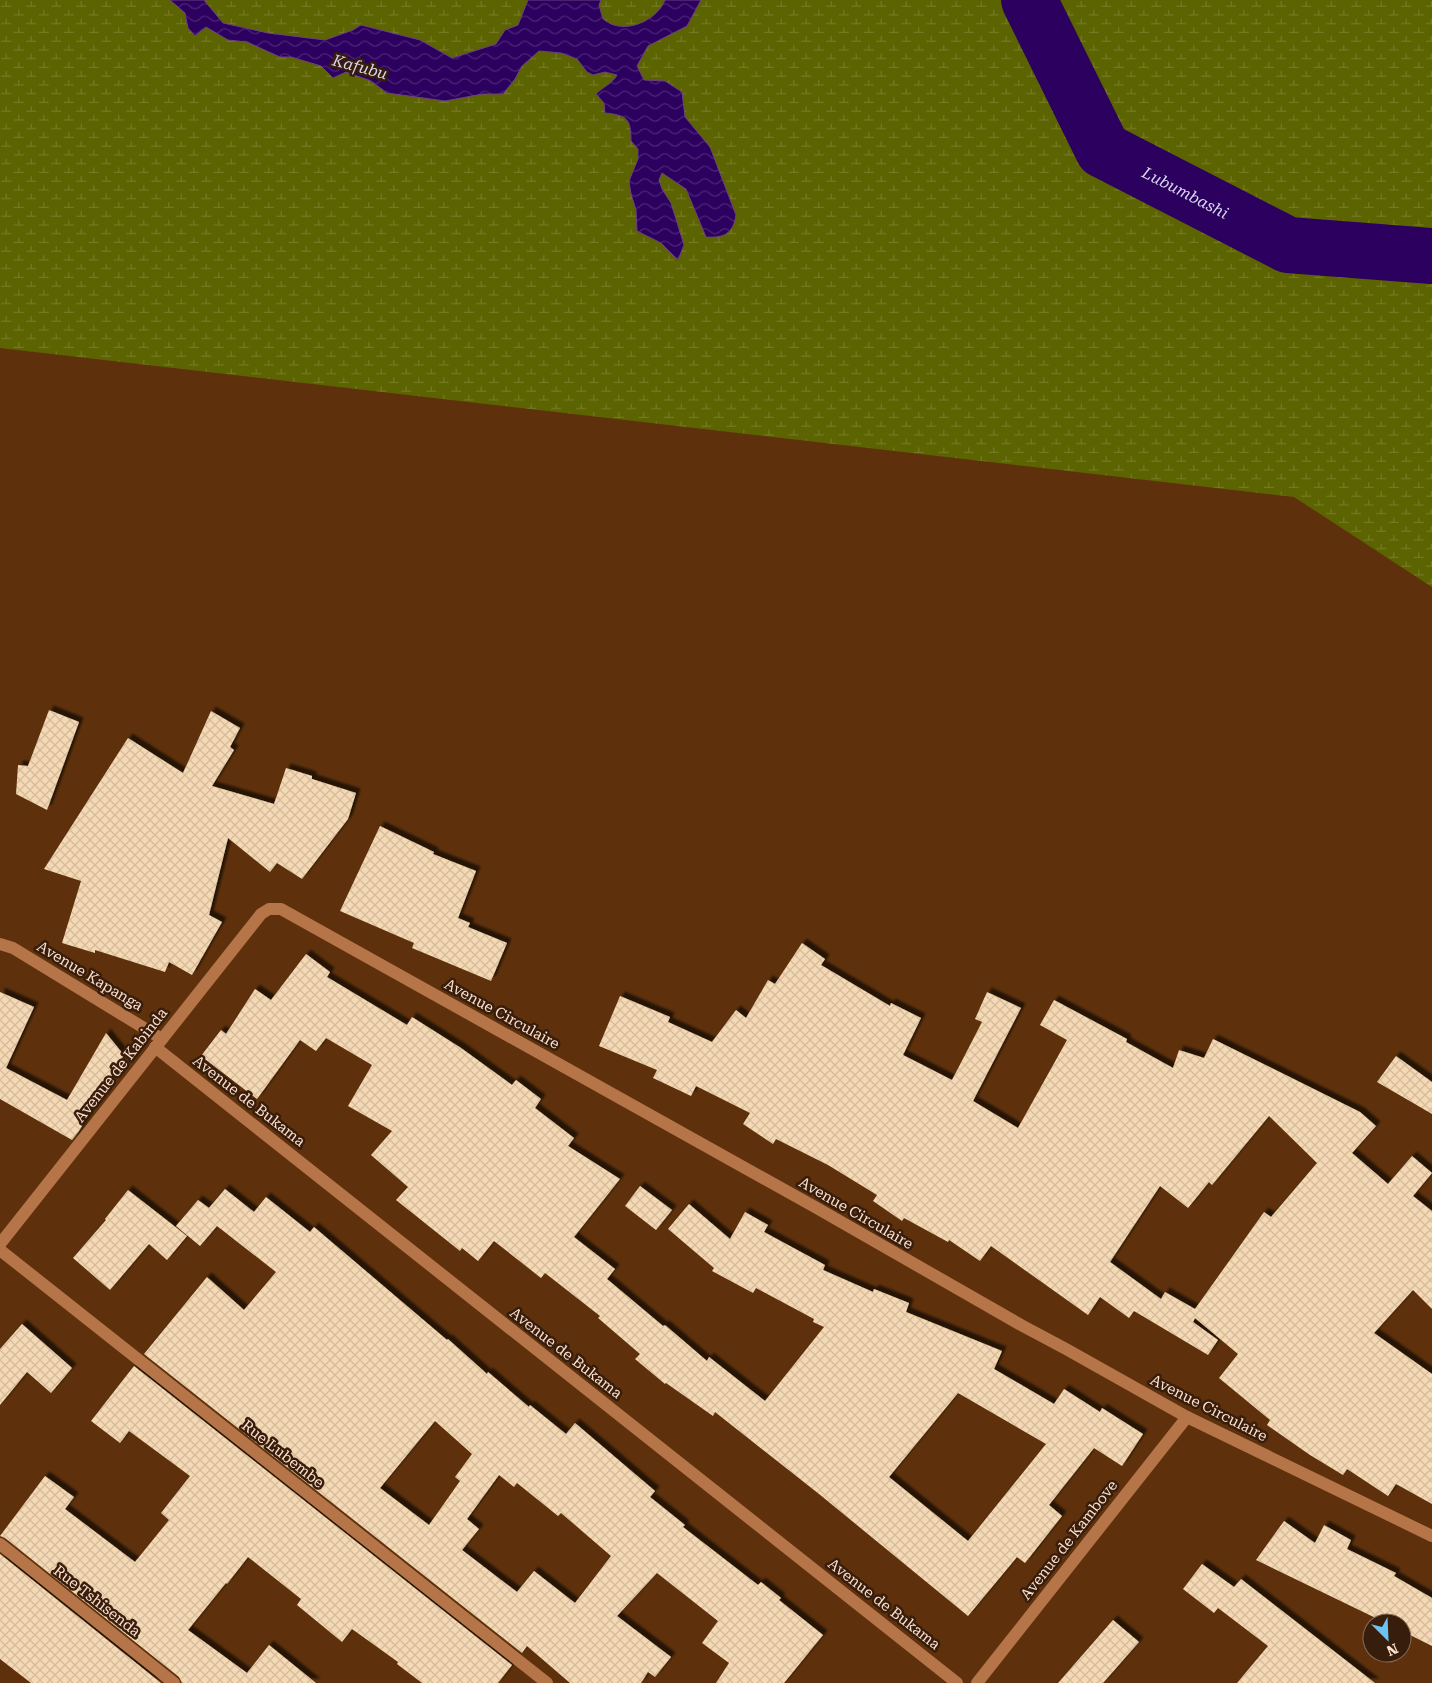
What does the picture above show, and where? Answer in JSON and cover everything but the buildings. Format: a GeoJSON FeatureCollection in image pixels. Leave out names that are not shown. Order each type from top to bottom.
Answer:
{"type":"FeatureCollection","features":[{"type":"Feature","properties":{"kind":"street","name":"Avenue de Kabinda"},"geometry":{"type":"LineString","coordinates":[[0,1244],[261,914],[269,909]]}},
{"type":"Feature","properties":{"kind":"street","name":"Avenue Circulaire"},"geometry":{"type":"LineString","coordinates":[[269,909],[281,909],[815,1207],[1021,1326],[1187,1417],[1432,1536]]}},
{"type":"Feature","properties":{"kind":"street","name":"Avenue Kapanga"},"geometry":{"type":"LineString","coordinates":[[0,944],[13,948],[159,1043]]}},
{"type":"Feature","properties":{"kind":"street","name":"Avenue de Bukama"},"geometry":{"type":"LineString","coordinates":[[159,1043],[957,1683]]}},
{"type":"Feature","properties":{"kind":"street","name":"Rue Lubembe"},"geometry":{"type":"LineString","coordinates":[[0,1250],[546,1683]]}},
{"type":"Feature","properties":{"kind":"street","name":"Avenue de Kambove"},"geometry":{"type":"LineString","coordinates":[[976,1683],[1187,1417]]}},
{"type":"Feature","properties":{"kind":"street","name":"Rue Tshisenda"},"geometry":{"type":"LineString","coordinates":[[0,1544],[174,1683]]}},
{"type":"Feature","properties":{"kind":"green space"},"geometry":{"type":"Polygon","coordinates":[[[0,0],[1432,0],[1432,587],[1294,497],[0,348],[0,0]]]}},
{"type":"Feature","properties":{"kind":"water","name":"Kafubu"},"geometry":{"type":"Polygon","coordinates":[[[170,0],[204,0],[223,23],[268,33],[325,40],[353,30],[361,25],[420,40],[452,58],[496,44],[505,30],[518,25],[528,0],[601,0],[599,5],[603,19],[613,25],[629,26],[644,22],[651,17],[665,0],[701,0],[687,26],[648,46],[637,66],[644,80],[665,81],[682,92],[685,117],[710,147],[736,215],[733,227],[727,233],[718,237],[706,237],[686,189],[662,173],[659,180],[662,189],[671,203],[684,245],[678,260],[661,243],[637,231],[636,210],[629,181],[638,159],[638,149],[631,141],[629,123],[623,117],[605,113],[604,103],[596,94],[617,75],[605,72],[593,75],[587,72],[577,59],[561,53],[539,51],[522,66],[515,79],[503,94],[483,94],[445,101],[387,93],[371,81],[346,72],[333,78],[321,66],[291,57],[280,57],[247,42],[228,40],[206,27],[195,36],[188,28],[185,13],[170,0]]]}},
{"type":"Feature","properties":{"kind":"waterway","name":"Lubumbashi"},"geometry":{"type":"LineString","coordinates":[[1029,0],[1103,150],[1288,245],[1432,256]]}}]}
